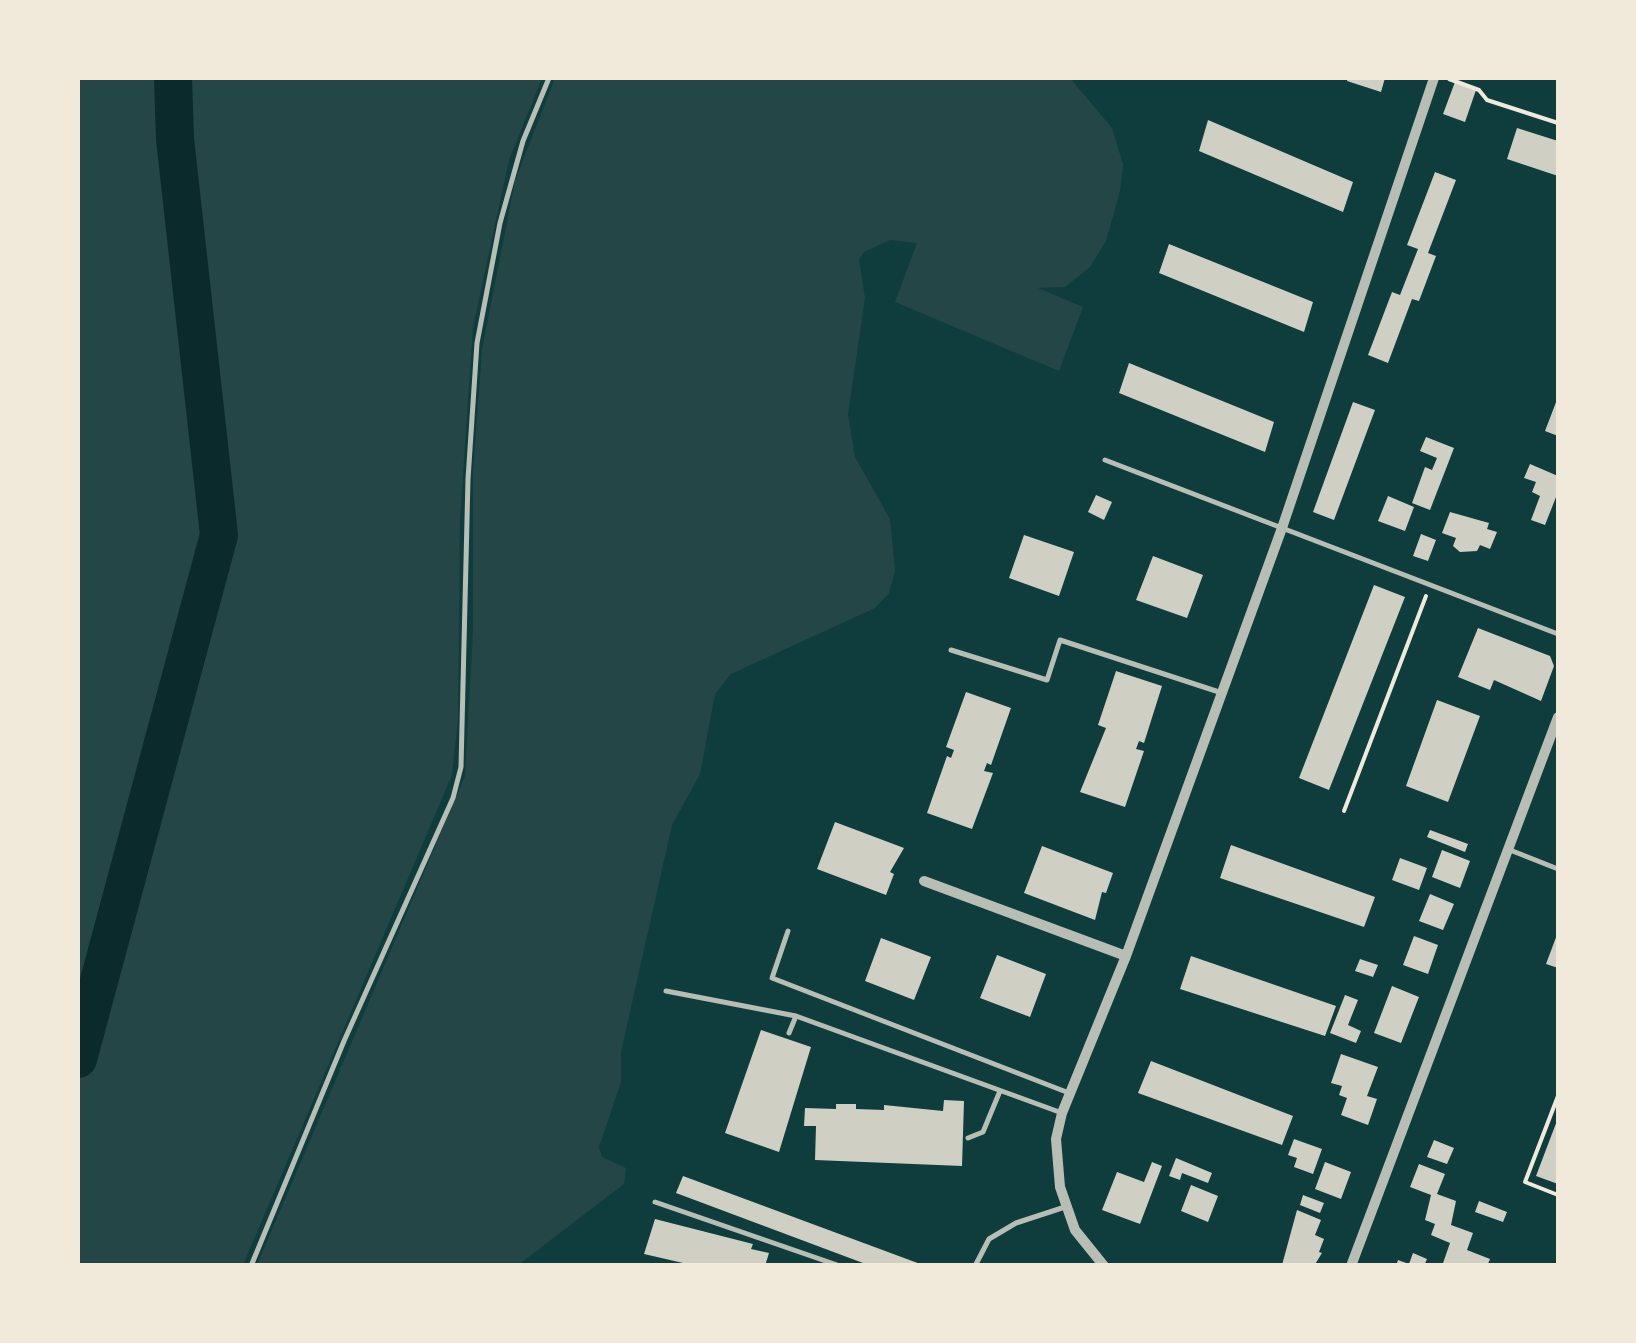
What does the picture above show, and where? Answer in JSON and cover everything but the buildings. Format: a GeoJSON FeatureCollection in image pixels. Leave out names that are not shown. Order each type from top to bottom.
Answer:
{"type":"FeatureCollection","features":[{"type":"Feature","properties":{"kind":"street"},"geometry":{"type":"LineString","coordinates":[[1104,1266],[1075,1230],[1066,1207],[1057,1166],[1062,1113],[1126,956],[1282,528],[1434,78]]}},
{"type":"Feature","properties":{"kind":"street"},"geometry":{"type":"LineString","coordinates":[[1351,1266],[1558,717]]}},
{"type":"Feature","properties":{"kind":"street"},"geometry":{"type":"LineString","coordinates":[[924,881],[1126,956]]}},
{"type":"Feature","properties":{"kind":"lane"},"geometry":{"type":"LineString","coordinates":[[250,1266],[344,1041],[453,798],[461,767],[468,478],[478,343],[500,223],[523,141],[549,78]]}},
{"type":"Feature","properties":{"kind":"lane"},"geometry":{"type":"LineString","coordinates":[[1105,460],[1558,634]]}},
{"type":"Feature","properties":{"kind":"lane"},"geometry":{"type":"LineString","coordinates":[[950,650],[1046,680],[1060,640],[1222,693]]}},
{"type":"Feature","properties":{"kind":"lane"},"geometry":{"type":"LineString","coordinates":[[1509,849],[1558,869]]}},
{"type":"Feature","properties":{"kind":"lane"},"geometry":{"type":"LineString","coordinates":[[788,931],[772,978],[1069,1093]]}},
{"type":"Feature","properties":{"kind":"lane"},"geometry":{"type":"LineString","coordinates":[[666,991],[796,1016],[1062,1113]]}},
{"type":"Feature","properties":{"kind":"lane"},"geometry":{"type":"LineString","coordinates":[[789,1033],[796,1016]]}},
{"type":"Feature","properties":{"kind":"lane"},"geometry":{"type":"LineString","coordinates":[[968,1138],[982,1132],[1000,1091]]}},
{"type":"Feature","properties":{"kind":"lane"},"geometry":{"type":"LineString","coordinates":[[654,1202],[840,1266]]}},
{"type":"Feature","properties":{"kind":"lane"},"geometry":{"type":"LineString","coordinates":[[975,1266],[989,1239],[1016,1224],[1066,1207]]}},
{"type":"Feature","properties":{"kind":"path"},"geometry":{"type":"LineString","coordinates":[[1445,78],[1471,86],[1487,100],[1558,123]]}},
{"type":"Feature","properties":{"kind":"path"},"geometry":{"type":"LineString","coordinates":[[1344,811],[1426,596]]}},
{"type":"Feature","properties":{"kind":"path"},"geometry":{"type":"LineString","coordinates":[[1558,1096],[1525,1182],[1558,1195]]}},
{"type":"Feature","properties":{"kind":"shaded area"},"geometry":{"type":"Polygon","coordinates":[[[78,78],[542,78],[509,160],[473,327],[460,519],[458,720],[452,775],[243,1265],[78,1265],[78,78]]]}},
{"type":"Feature","properties":{"kind":"shaded area"},"geometry":{"type":"Polygon","coordinates":[[[555,78],[1070,78],[1112,128],[1123,164],[1120,191],[1106,241],[1090,267],[1065,287],[1038,288],[1083,307],[1059,371],[895,302],[917,243],[890,240],[864,252],[859,259],[865,298],[848,414],[855,457],[890,519],[895,571],[889,593],[875,608],[731,674],[715,694],[700,774],[672,825],[621,1052],[621,1082],[599,1147],[602,1157],[626,1168],[624,1184],[518,1265],[257,1265],[465,776],[473,631],[473,472],[482,350],[515,181],[555,78]]]}},
{"type":"Feature","properties":{"kind":"waterway"},"geometry":{"type":"LineString","coordinates":[[78,1059],[219,535],[175,139],[173,78]]}}]}
